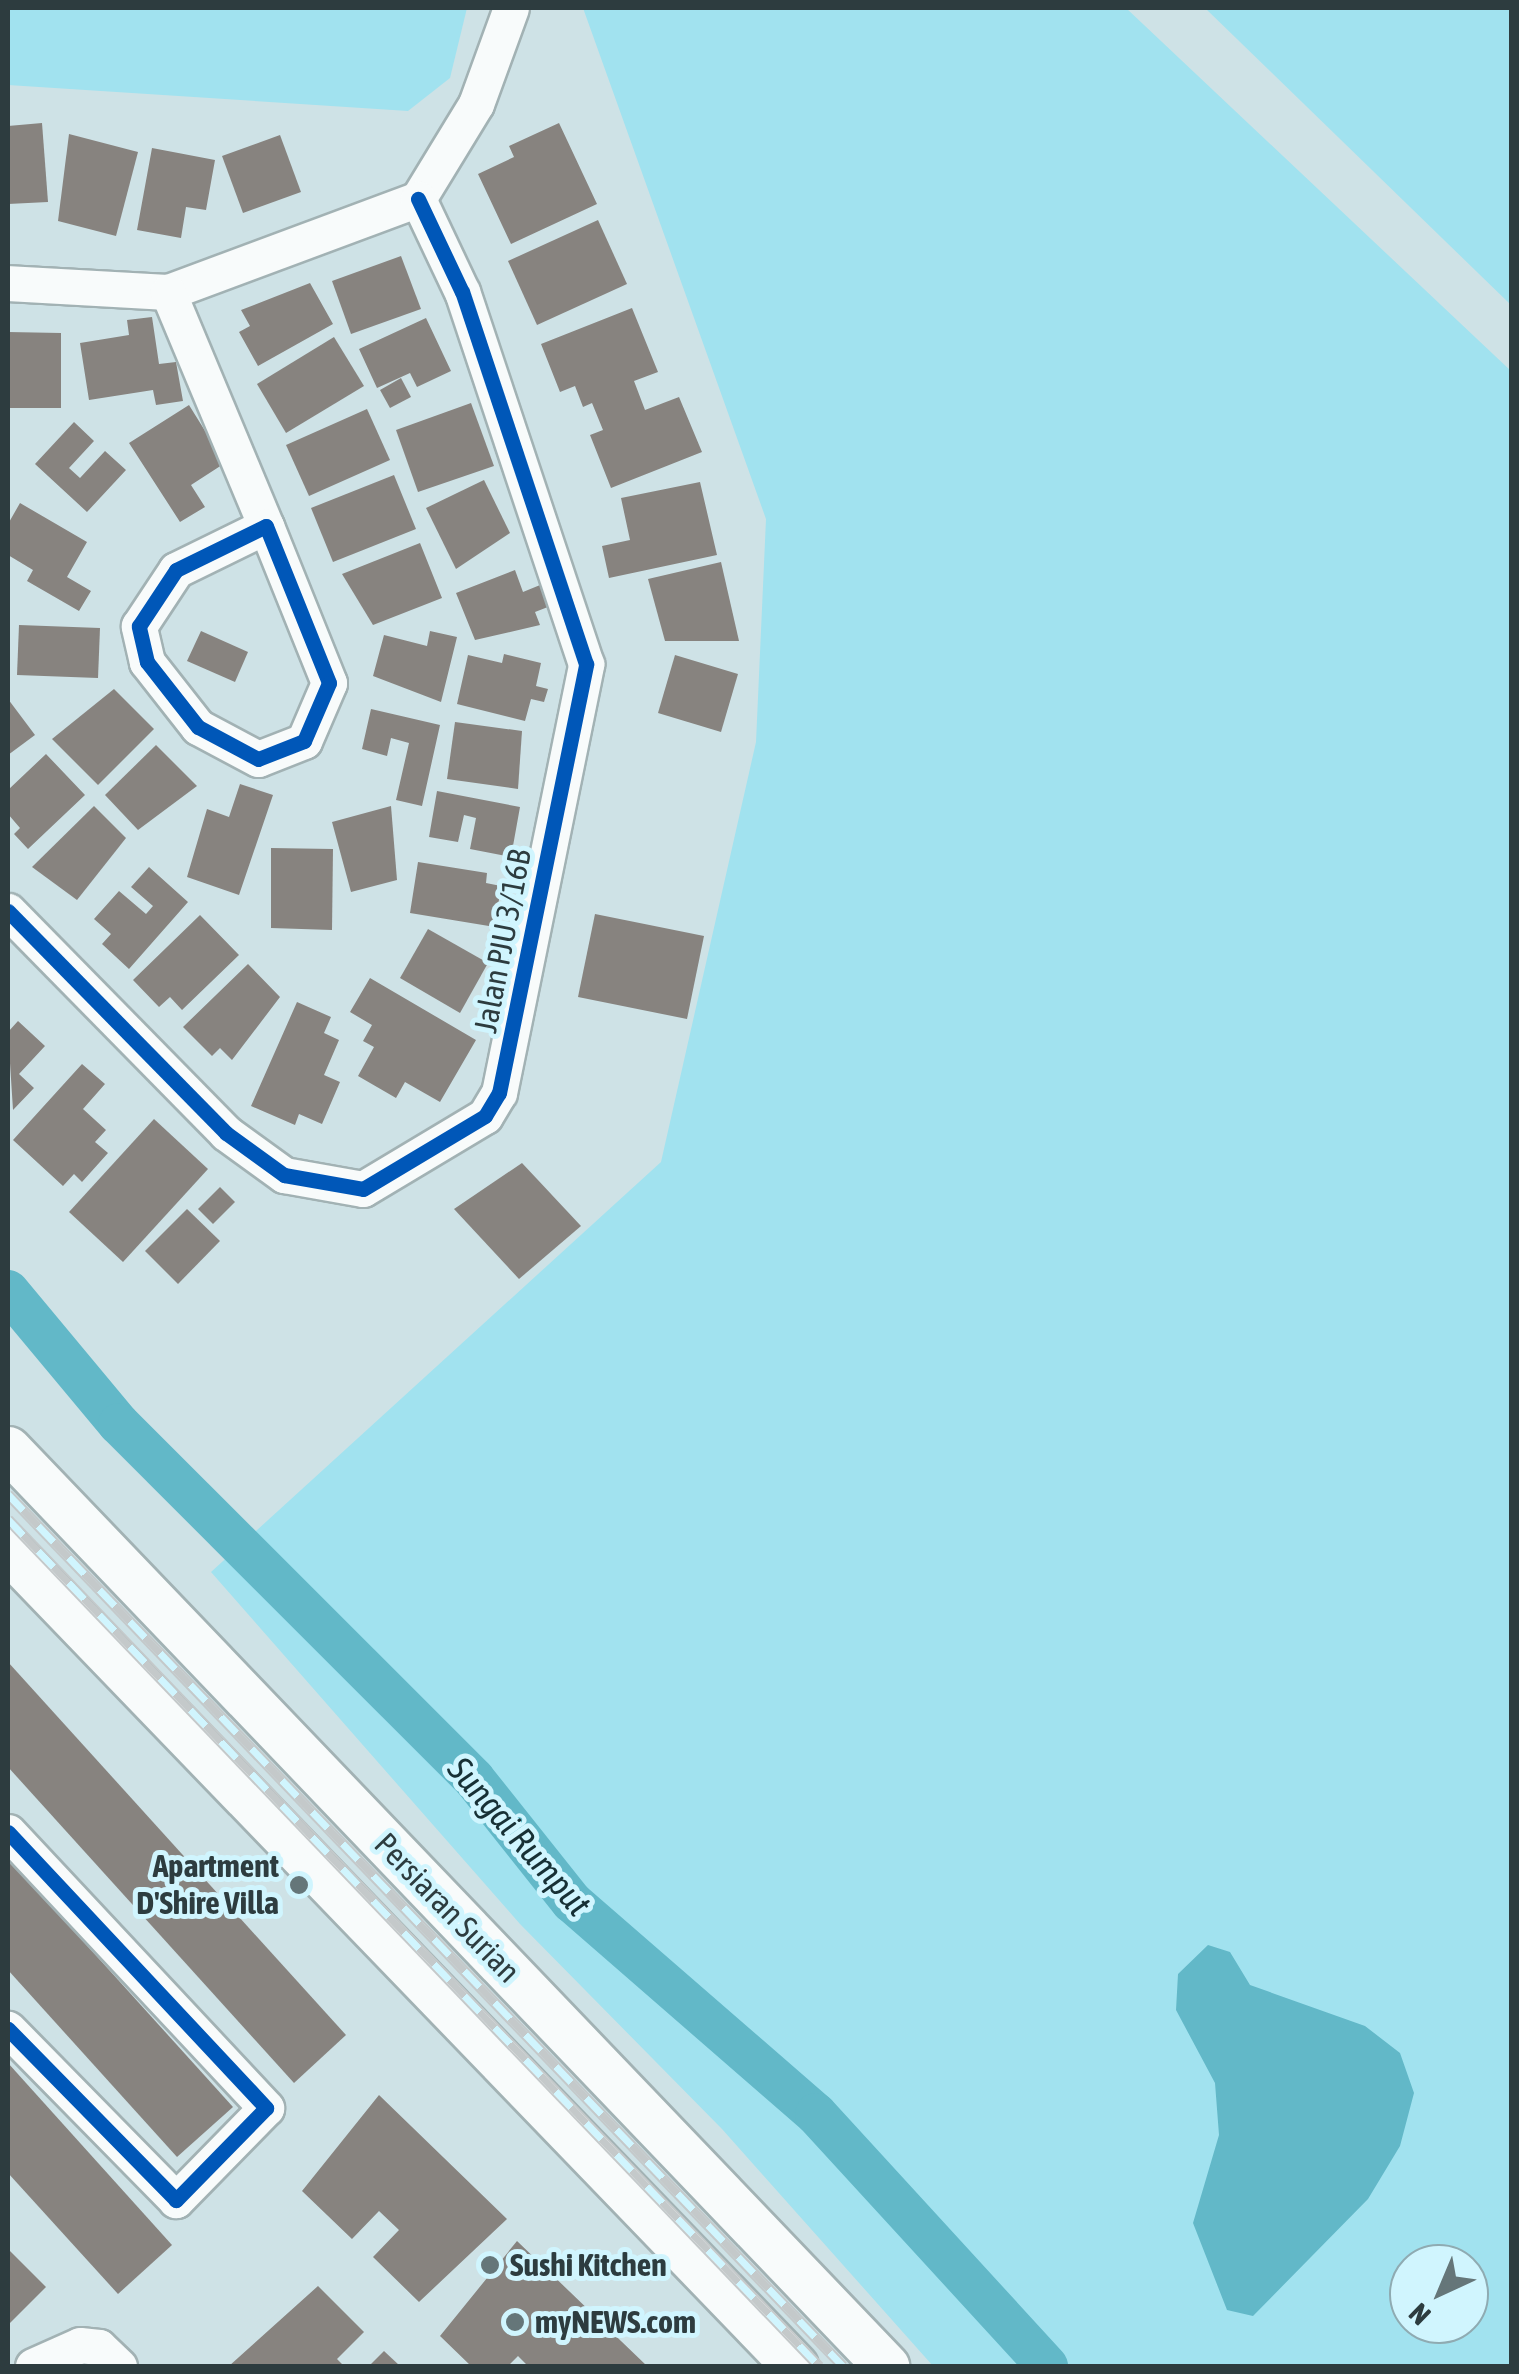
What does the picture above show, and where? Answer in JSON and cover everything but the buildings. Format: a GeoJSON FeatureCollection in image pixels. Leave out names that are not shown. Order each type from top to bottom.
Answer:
{"type":"FeatureCollection","features":[{"type":"Feature","properties":{"kind":"main road","name":"Persiaran Surian"},"geometry":{"type":"LineString","coordinates":[[8,1449],[886,2366]]}},
{"type":"Feature","properties":{"kind":"main road","name":"Persiaran Surian"},"geometry":{"type":"LineString","coordinates":[[8,1550],[795,2366]]}},
{"type":"Feature","properties":{"kind":"street"},"geometry":{"type":"LineString","coordinates":[[8,284],[168,292],[418,199],[476,104],[511,8]]}},
{"type":"Feature","properties":{"kind":"street","name":"Jalan PJU 3/16B"},"geometry":{"type":"LineString","coordinates":[[8,911],[226,1133],[284,1175],[363,1189],[485,1116],[499,1094],[586,664],[462,292],[418,199]]}},
{"type":"Feature","properties":{"kind":"street"},"geometry":{"type":"LineString","coordinates":[[168,292],[266,526],[329,683],[304,741],[258,759],[198,727],[147,662],[138,626],[176,570],[266,526]]}},
{"type":"Feature","properties":{"kind":"street"},"geometry":{"type":"LineString","coordinates":[[8,1832],[266,2108],[176,2200],[8,2028]]}},
{"type":"Feature","properties":{"kind":"street"},"geometry":{"type":"LineString","coordinates":[[32,2366],[80,2344],[99,2347],[118,2366]]}},
{"type":"Feature","properties":{"kind":"shaded area"},"geometry":{"type":"Polygon","coordinates":[[[8,8],[467,8],[450,78],[408,111],[8,85],[8,8]]]}},
{"type":"Feature","properties":{"kind":"shaded area"},"geometry":{"type":"Polygon","coordinates":[[[583,8],[1126,8],[1511,371],[1511,2366],[933,2366],[722,2129],[520,1924],[211,1572],[661,1162],[756,742],[766,519],[583,8]]]}},
{"type":"Feature","properties":{"kind":"shaded area"},"geometry":{"type":"Polygon","coordinates":[[[1205,8],[1511,8],[1511,305],[1205,8]]]}},
{"type":"Feature","properties":{"kind":"shaded area"},"geometry":{"type":"Polygon","coordinates":[[[1208,1945],[1230,1952],[1250,1985],[1365,2026],[1400,2053],[1414,2093],[1400,2146],[1368,2199],[1253,2316],[1227,2310],[1193,2223],[1219,2135],[1215,2083],[1176,2010],[1178,1974],[1208,1945]]]}},
{"type":"Feature","properties":{"kind":"waterway","name":"Sungai Rumput"},"geometry":{"type":"LineString","coordinates":[[8,1291],[119,1424],[474,1779],[572,1902],[816,2114],[1047,2366]]}},
{"type":"Feature","properties":{"kind":"railway"},"geometry":{"type":"LineString","coordinates":[[8,1494],[843,2366]]}},
{"type":"Feature","properties":{"kind":"railway"},"geometry":{"type":"LineString","coordinates":[[8,1519],[819,2366]]}},
{"type":"Feature","properties":{"kind":"cycle path"},"geometry":{"type":"LineString","coordinates":[[8,911],[226,1133],[284,1175],[363,1189],[485,1116],[499,1093],[586,664],[462,292],[418,199]]}},
{"type":"Feature","properties":{"kind":"cycle path"},"geometry":{"type":"LineString","coordinates":[[266,526],[329,683],[304,741],[258,759],[198,727],[147,662],[139,626],[176,570],[266,526]]}},
{"type":"Feature","properties":{"kind":"cycle path"},"geometry":{"type":"LineString","coordinates":[[8,1832],[266,2108],[176,2200],[8,2029]]}},
{"type":"Feature","properties":{"kind":"place","name":"Apartment D'Shire Villa"},"geometry":{"type":"Point","coordinates":[299,1885]}},
{"type":"Feature","properties":{"kind":"place","name":"Sushi Kitchen"},"geometry":{"type":"Point","coordinates":[490,2265]}},
{"type":"Feature","properties":{"kind":"place","name":"myNEWS.com"},"geometry":{"type":"Point","coordinates":[515,2322]}}]}
